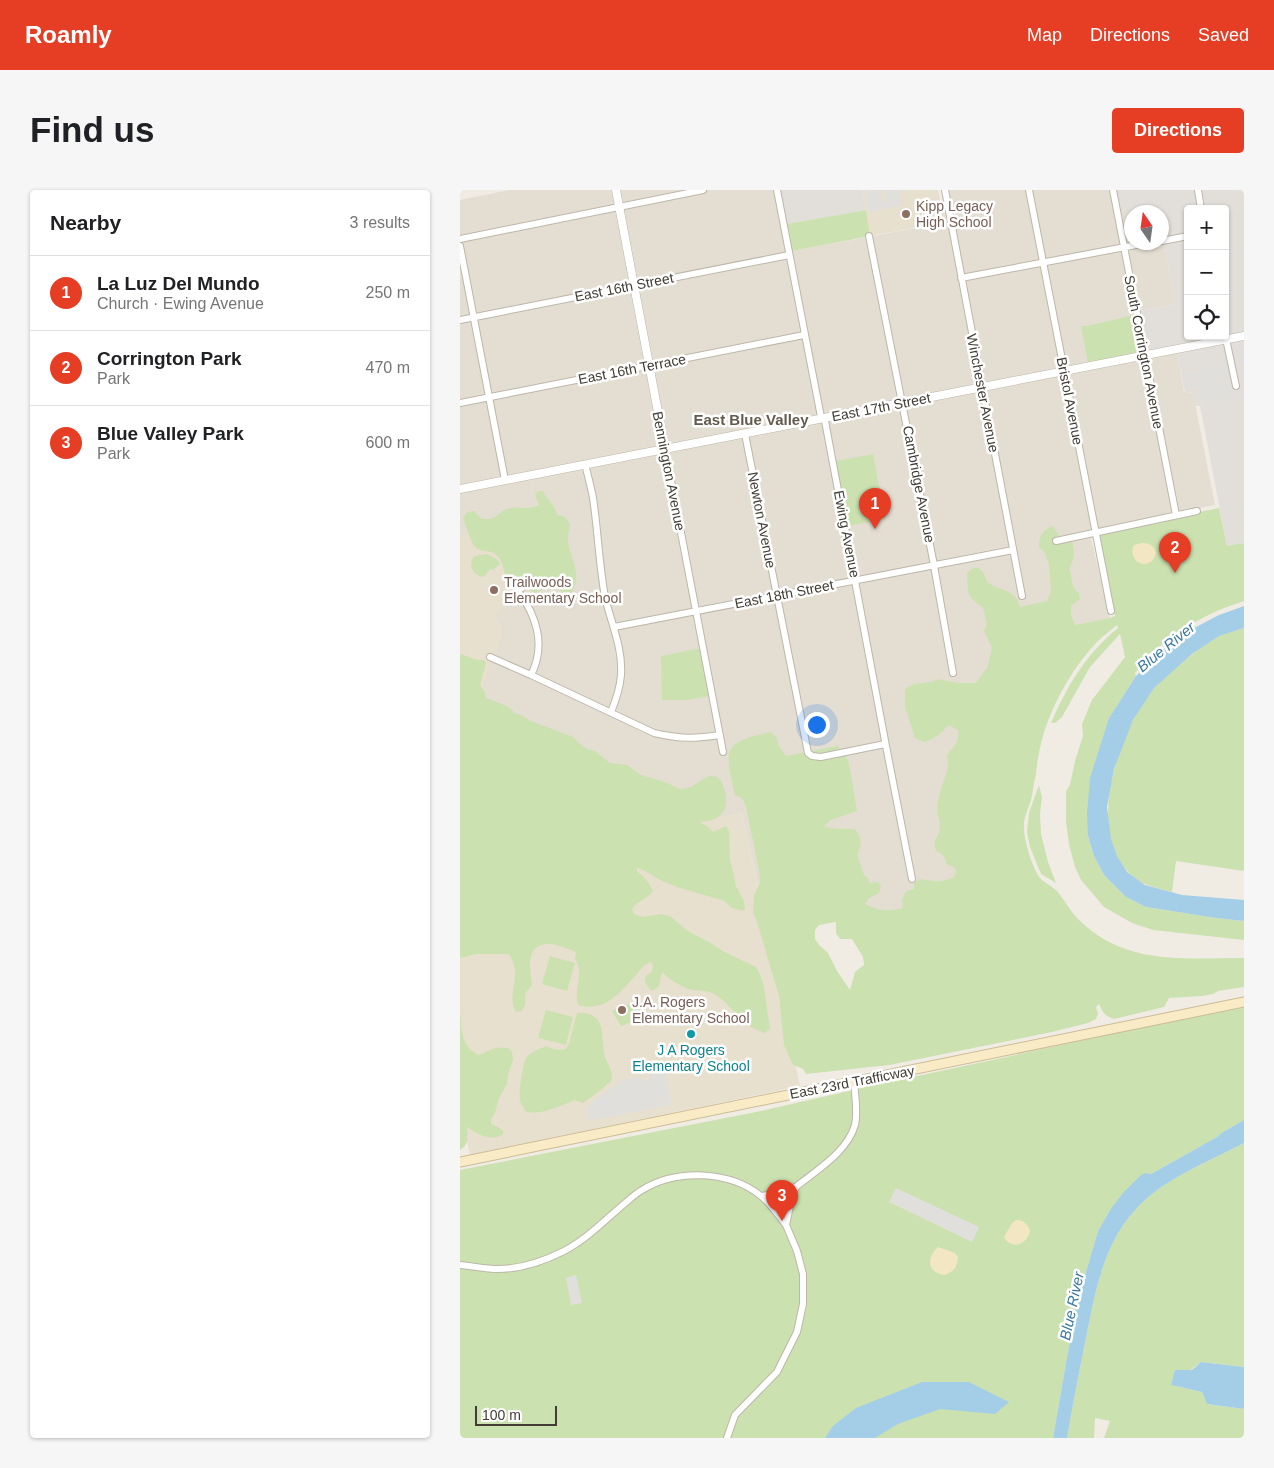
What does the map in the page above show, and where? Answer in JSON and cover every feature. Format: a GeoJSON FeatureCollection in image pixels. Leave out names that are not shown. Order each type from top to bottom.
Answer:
{"type":"FeatureCollection","features":[{"type":"Feature","properties":{"kind":"main road","name":"East 23rd Trafficway"},"geometry":{"type":"LineString","coordinates":[[460,1162],[1244,1002]]}},
{"type":"Feature","properties":{"kind":"street","name":"Bennington Avenue"},"geometry":{"type":"LineString","coordinates":[[616,190],[723,752]]}},
{"type":"Feature","properties":{"kind":"street"},"geometry":{"type":"LineString","coordinates":[[460,238],[703,190]]}},
{"type":"Feature","properties":{"kind":"street","name":"Ewing Avenue"},"geometry":{"type":"LineString","coordinates":[[777,190],[820,414],[825,421],[912,879]]}},
{"type":"Feature","properties":{"kind":"street","name":"Winchester Avenue"},"geometry":{"type":"LineString","coordinates":[[945,190],[1022,596]]}},
{"type":"Feature","properties":{"kind":"street","name":"Bristol Avenue"},"geometry":{"type":"LineString","coordinates":[[1029,190],[1111,611]]}},
{"type":"Feature","properties":{"kind":"street","name":"South Corrington Avenue"},"geometry":{"type":"LineString","coordinates":[[1113,190],[1124,248]]}},
{"type":"Feature","properties":{"kind":"street"},"geometry":{"type":"LineString","coordinates":[[1198,190],[1200,205]]}},
{"type":"Feature","properties":{"kind":"street","name":"Cambridge Avenue"},"geometry":{"type":"LineString","coordinates":[[870,236],[954,673]]}},
{"type":"Feature","properties":{"kind":"street"},"geometry":{"type":"LineString","coordinates":[[1169,240],[1184,237]]}},
{"type":"Feature","properties":{"kind":"street"},"geometry":{"type":"LineString","coordinates":[[460,246],[505,480]]}},
{"type":"Feature","properties":{"kind":"street"},"geometry":{"type":"LineString","coordinates":[[961,278],[1124,248]]}},
{"type":"Feature","properties":{"kind":"street","name":"South Corrington Avenue"},"geometry":{"type":"LineString","coordinates":[[1124,250],[1176,515]]}},
{"type":"Feature","properties":{"kind":"street","name":"East 16th Street"},"geometry":{"type":"LineString","coordinates":[[460,320],[789,255]]}},
{"type":"Feature","properties":{"kind":"street","name":"East 16th Terrace"},"geometry":{"type":"LineString","coordinates":[[460,403],[804,334]]}},
{"type":"Feature","properties":{"kind":"street","name":"East 17th Street"},"geometry":{"type":"LineString","coordinates":[[1229,337],[1244,336]]}},
{"type":"Feature","properties":{"kind":"street","name":"East 17th Street"},"geometry":{"type":"LineString","coordinates":[[460,489],[823,419],[982,386],[1064,372],[1213,340]]}},
{"type":"Feature","properties":{"kind":"street"},"geometry":{"type":"LineString","coordinates":[[1227,340],[1236,386]]}},
{"type":"Feature","properties":{"kind":"street","name":"Newton Avenue"},"geometry":{"type":"LineString","coordinates":[[745,434],[808,753],[812,756],[821,757],[885,744]]}},
{"type":"Feature","properties":{"kind":"street"},"geometry":{"type":"LineString","coordinates":[[585,464],[593,498],[598,554],[622,674],[619,693],[611,712]]}},
{"type":"Feature","properties":{"kind":"street"},"geometry":{"type":"LineString","coordinates":[[1056,541],[1197,511]]}},
{"type":"Feature","properties":{"kind":"street","name":"East 18th Street"},"geometry":{"type":"LineString","coordinates":[[614,627],[1013,550]]}},
{"type":"Feature","properties":{"kind":"street"},"geometry":{"type":"LineString","coordinates":[[531,580],[518,591],[534,618],[539,638],[538,657],[531,675]]}},
{"type":"Feature","properties":{"kind":"street"},"geometry":{"type":"LineString","coordinates":[[490,658],[531,675],[654,733],[676,738],[696,738],[720,734]]}},
{"type":"Feature","properties":{"kind":"street"},"geometry":{"type":"LineString","coordinates":[[762,1196],[796,1186],[839,1152],[850,1137],[855,1124],[854,1082]]}},
{"type":"Feature","properties":{"kind":"street"},"geometry":{"type":"LineString","coordinates":[[460,1265],[498,1269],[518,1267],[538,1262],[563,1252],[578,1243],[641,1190],[661,1180],[682,1175],[698,1174],[726,1179],[762,1196],[786,1224],[798,1251],[803,1274],[803,1304],[797,1332],[777,1372],[735,1415],[727,1438]]}},
{"type":"Feature","properties":{"kind":"street"},"geometry":{"type":"LineString","coordinates":[[786,1224],[796,1186]]}},
{"type":"Feature","properties":{"kind":"shaded area"},"geometry":{"type":"Polygon","coordinates":[[[509,190],[774,190],[786,252],[954,221],[949,190],[1110,190],[1154,205],[1124,205],[1124,250],[1165,250],[1175,304],[1133,312],[1141,359],[1177,353],[1184,392],[1193,393],[1215,505],[1089,530],[1110,618],[997,642],[984,801],[962,882],[904,913],[866,913],[768,933],[742,813],[460,872],[460,704],[494,615],[552,518],[460,536],[460,492],[581,469],[586,478],[590,497],[617,661],[617,679],[614,694],[606,714],[642,732],[670,740],[689,742],[722,736],[701,614],[1017,551],[1016,545],[693,608],[715,732],[699,735],[670,734],[649,728],[617,711],[616,708],[623,689],[625,668],[607,591],[587,461],[460,486],[460,200],[509,190]]]}},
{"type":"Feature","properties":{"kind":"shaded area"},"geometry":{"type":"Polygon","coordinates":[[[780,190],[862,190],[866,210],[787,224],[780,190]]]}},
{"type":"Feature","properties":{"kind":"shaded area","name":"Kipp Legacy High School"},"geometry":{"type":"Polygon","coordinates":[[[862,190],[938,190],[942,210],[946,215],[947,222],[870,236],[862,190]]]}},
{"type":"Feature","properties":{"kind":"shaded area"},"geometry":{"type":"Polygon","coordinates":[[[865,190],[881,190],[883,203],[887,202],[885,190],[899,190],[902,202],[899,203],[899,206],[869,212],[865,190]]]}},
{"type":"Feature","properties":{"kind":"shaded area"},"geometry":{"type":"Polygon","coordinates":[[[1115,190],[1194,190],[1197,205],[1184,205],[1184,233],[1169,236],[1169,205],[1124,205],[1124,212],[1120,213],[1115,190]]]}},
{"type":"Feature","properties":{"kind":"shaded area"},"geometry":{"type":"Polygon","coordinates":[[[1201,190],[1244,190],[1244,333],[1229,336],[1229,205],[1204,205],[1201,190]]]}},
{"type":"Feature","properties":{"kind":"shaded area"},"geometry":{"type":"Polygon","coordinates":[[[1184,239],[1184,340],[1207,340],[1150,351],[1147,349],[1139,311],[1175,304],[1165,250],[1169,250],[1169,242],[1184,239]]]}},
{"type":"Feature","properties":{"kind":"shaded area"},"geometry":{"type":"Polygon","coordinates":[[[1244,340],[1244,543],[1227,546],[1200,406],[1195,406],[1192,393],[1185,393],[1177,353],[1244,340]]]}},
{"type":"Feature","properties":{"kind":"shaded area"},"geometry":{"type":"Polygon","coordinates":[[[1227,364],[1234,396],[1200,403],[1196,386],[1184,388],[1181,373],[1227,364]]]}},
{"type":"Feature","properties":{"kind":"shaded area","name":"Trailwoods Elementary School"},"geometry":{"type":"Polygon","coordinates":[[[552,518],[563,566],[494,615],[503,630],[496,656],[492,655],[481,692],[460,704],[460,536],[552,518]]]}},
{"type":"Feature","properties":{"kind":"shaded area","name":"J.A. Rogers Elementary School"},"geometry":{"type":"Polygon","coordinates":[[[742,813],[800,1086],[470,1155],[460,1109],[460,872],[742,813]]]}},
{"type":"Feature","properties":{"kind":"shaded area"},"geometry":{"type":"Polygon","coordinates":[[[665,1072],[672,1105],[588,1121],[586,1108],[610,1088],[620,1086],[619,1081],[641,1076],[642,1081],[649,1079],[648,1075],[665,1072]]]}},
{"type":"Feature","properties":{"kind":"shaded area"},"geometry":{"type":"Polygon","coordinates":[[[896,1188],[979,1227],[972,1242],[889,1202],[896,1188]]]}},
{"type":"Feature","properties":{"kind":"shaded area"},"geometry":{"type":"Polygon","coordinates":[[[576,1275],[582,1303],[571,1305],[566,1278],[576,1275]]]}},
{"type":"Feature","properties":{"kind":"green space"},"geometry":{"type":"Polygon","coordinates":[[[866,210],[870,236],[792,251],[787,224],[866,210]]]}},
{"type":"Feature","properties":{"kind":"green space"},"geometry":{"type":"Polygon","coordinates":[[[1134,315],[1140,352],[1088,363],[1081,326],[1134,315]]]}},
{"type":"Feature","properties":{"kind":"green space"},"geometry":{"type":"Polygon","coordinates":[[[873,454],[885,519],[848,526],[836,461],[873,454]]]}},
{"type":"Feature","properties":{"kind":"green space"},"geometry":{"type":"Polygon","coordinates":[[[538,491],[543,491],[557,515],[565,517],[570,524],[568,544],[576,571],[572,592],[564,593],[558,590],[554,581],[548,580],[542,590],[534,593],[528,588],[525,580],[521,577],[510,582],[497,555],[475,547],[463,518],[467,512],[474,511],[482,519],[487,519],[494,518],[511,508],[535,507],[539,505],[535,495],[538,491]]]}},
{"type":"Feature","properties":{"kind":"green space"},"geometry":{"type":"Polygon","coordinates":[[[1219,508],[1227,546],[1244,543],[1244,601],[1201,619],[1180,631],[1158,648],[1135,673],[1136,676],[1109,718],[1088,836],[1094,856],[1104,875],[1126,897],[1146,907],[1244,921],[1244,940],[1153,930],[1132,923],[1104,907],[1081,880],[1075,867],[1066,822],[1066,791],[1070,785],[1083,736],[1082,724],[1092,700],[1125,657],[1120,634],[1090,667],[1062,717],[1055,723],[1051,723],[1078,671],[1106,638],[1118,628],[1117,625],[1087,653],[1055,705],[1040,748],[1031,800],[1024,821],[1027,848],[1041,879],[1056,890],[1079,920],[1097,935],[1116,945],[1136,952],[1157,956],[1200,959],[1244,958],[1244,987],[1218,991],[1202,996],[1169,998],[1164,1007],[1114,1019],[1105,1014],[1099,1004],[1096,1007],[1098,1014],[1096,1019],[1088,1023],[1052,1032],[889,1065],[806,1074],[803,1069],[793,1065],[784,1045],[779,996],[753,913],[754,895],[760,883],[759,871],[746,807],[742,798],[735,795],[729,767],[730,750],[735,744],[743,740],[771,732],[777,738],[779,746],[786,756],[837,746],[845,753],[849,763],[857,811],[831,820],[824,826],[856,830],[858,833],[861,842],[857,854],[864,875],[868,878],[869,883],[878,882],[881,886],[879,893],[869,898],[865,904],[884,910],[903,908],[902,900],[906,891],[914,889],[914,883],[920,879],[944,881],[954,877],[956,871],[954,867],[946,864],[943,856],[936,851],[934,842],[940,830],[937,807],[948,766],[947,756],[956,743],[959,731],[949,725],[938,735],[924,742],[915,738],[905,707],[905,689],[914,684],[931,682],[938,679],[959,683],[975,683],[979,680],[987,669],[992,648],[984,631],[987,624],[983,608],[971,598],[968,592],[967,573],[973,568],[979,568],[984,573],[987,582],[1015,596],[1020,607],[1047,601],[1051,587],[1049,565],[1045,553],[1039,547],[1039,543],[1044,531],[1049,527],[1053,526],[1059,536],[1072,541],[1074,552],[1069,569],[1073,585],[1079,593],[1080,599],[1071,606],[1071,615],[1075,625],[1115,616],[1099,540],[1102,532],[1219,508]],[[836,922],[819,925],[815,930],[815,939],[828,953],[850,990],[855,972],[864,965],[863,957],[852,939],[840,939],[836,933],[836,922]]]}},
{"type":"Feature","properties":{"kind":"green space"},"geometry":{"type":"Polygon","coordinates":[[[487,554],[498,560],[500,564],[493,570],[490,569],[484,577],[477,575],[472,570],[472,559],[474,556],[487,554]]]}},
{"type":"Feature","properties":{"kind":"green space"},"geometry":{"type":"Polygon","coordinates":[[[1244,628],[1244,871],[1176,861],[1172,892],[1148,885],[1128,872],[1115,853],[1109,830],[1108,805],[1119,753],[1141,707],[1157,685],[1187,658],[1212,640],[1244,628]]]}},
{"type":"Feature","properties":{"kind":"green space"},"geometry":{"type":"Polygon","coordinates":[[[701,648],[711,696],[687,700],[662,700],[661,656],[701,648]]]}},
{"type":"Feature","properties":{"kind":"green space"},"geometry":{"type":"Polygon","coordinates":[[[460,654],[484,660],[486,663],[480,685],[485,692],[486,698],[510,708],[515,713],[531,721],[573,737],[587,749],[595,751],[610,763],[627,765],[641,775],[665,782],[680,789],[691,787],[710,776],[718,777],[724,787],[726,805],[724,811],[715,819],[700,822],[713,832],[726,826],[729,831],[730,860],[736,886],[744,901],[745,909],[742,911],[732,908],[724,901],[677,887],[637,868],[637,871],[653,891],[632,909],[634,914],[642,917],[661,914],[670,916],[688,931],[756,967],[764,987],[770,1029],[765,1033],[757,1030],[743,1021],[719,997],[710,992],[684,987],[662,972],[659,986],[654,990],[650,990],[645,982],[645,977],[652,971],[653,965],[650,962],[611,1000],[596,1006],[578,1005],[579,969],[575,959],[576,952],[549,944],[541,945],[533,953],[530,965],[532,985],[525,996],[526,1003],[524,1008],[516,1012],[512,997],[515,970],[509,954],[477,954],[460,958],[460,654]]]}},
{"type":"Feature","properties":{"kind":"green space"},"geometry":{"type":"Polygon","coordinates":[[[1039,785],[1042,797],[1040,814],[1041,834],[1048,862],[1056,883],[1041,874],[1030,847],[1027,832],[1029,813],[1039,785]]]}},
{"type":"Feature","properties":{"kind":"green space"},"geometry":{"type":"Polygon","coordinates":[[[550,956],[575,963],[567,991],[542,984],[550,956]]]}},
{"type":"Feature","properties":{"kind":"green space"},"geometry":{"type":"Polygon","coordinates":[[[638,1003],[641,1010],[630,1013],[632,1022],[621,1026],[612,1011],[625,1005],[638,1003]]]}},
{"type":"Feature","properties":{"kind":"green space"},"geometry":{"type":"Polygon","coordinates":[[[1244,1006],[1244,1120],[1151,1174],[1146,1173],[1110,1210],[1098,1231],[1076,1306],[1053,1438],[460,1438],[460,1170],[756,1112],[1244,1006]]]}},
{"type":"Feature","properties":{"kind":"green space"},"geometry":{"type":"Polygon","coordinates":[[[546,1010],[573,1017],[566,1045],[538,1038],[546,1010]]]}},
{"type":"Feature","properties":{"kind":"green space"},"geometry":{"type":"Polygon","coordinates":[[[460,1011],[463,1036],[468,1047],[479,1055],[496,1048],[508,1048],[512,1052],[513,1060],[507,1084],[491,1119],[491,1124],[503,1131],[503,1135],[498,1137],[484,1136],[467,1127],[468,1137],[463,1148],[460,1150],[460,1011]]]}},
{"type":"Feature","properties":{"kind":"green space"},"geometry":{"type":"Polygon","coordinates":[[[577,1013],[594,1016],[599,1021],[605,1057],[611,1071],[612,1080],[583,1103],[575,1100],[537,1113],[525,1111],[520,1102],[520,1097],[521,1079],[526,1058],[532,1052],[546,1046],[561,1050],[566,1049],[577,1013]]]}},
{"type":"Feature","properties":{"kind":"green space"},"geometry":{"type":"Polygon","coordinates":[[[1244,1143],[1244,1367],[1201,1362],[1171,1385],[1202,1392],[1207,1404],[1244,1409],[1244,1438],[1104,1438],[1110,1421],[1095,1418],[1094,1438],[1067,1438],[1096,1292],[1107,1256],[1115,1239],[1137,1208],[1160,1188],[1188,1171],[1244,1143]]]}},
{"type":"Feature","properties":{"kind":"sand"},"geometry":{"type":"Polygon","coordinates":[[[1142,543],[1151,545],[1156,553],[1149,563],[1140,563],[1133,556],[1134,545],[1142,543]]]}},
{"type":"Feature","properties":{"kind":"sand"},"geometry":{"type":"Polygon","coordinates":[[[1016,1220],[1025,1223],[1030,1231],[1026,1240],[1015,1245],[1011,1244],[1004,1237],[1012,1223],[1016,1220]]]}},
{"type":"Feature","properties":{"kind":"sand"},"geometry":{"type":"Polygon","coordinates":[[[938,1247],[955,1253],[958,1257],[954,1269],[945,1275],[939,1274],[930,1264],[934,1251],[938,1247]]]}},
{"type":"Feature","properties":{"kind":"water","name":"Blue River"},"geometry":{"type":"Polygon","coordinates":[[[1244,606],[1244,628],[1219,636],[1192,654],[1154,688],[1133,720],[1114,769],[1107,807],[1111,839],[1117,856],[1127,872],[1145,885],[1182,895],[1244,900],[1244,921],[1146,907],[1126,897],[1104,875],[1094,856],[1088,836],[1087,814],[1090,778],[1109,718],[1136,676],[1175,638],[1219,615],[1244,606]]]}},
{"type":"Feature","properties":{"kind":"water","name":"Blue River"},"geometry":{"type":"Polygon","coordinates":[[[1244,1120],[1244,1143],[1188,1171],[1160,1188],[1137,1208],[1115,1239],[1107,1256],[1096,1292],[1067,1438],[1053,1438],[1076,1306],[1098,1231],[1110,1210],[1123,1193],[1141,1175],[1151,1174],[1244,1120]]]}},
{"type":"Feature","properties":{"kind":"water"},"geometry":{"type":"Polygon","coordinates":[[[1201,1362],[1244,1367],[1244,1409],[1207,1404],[1202,1392],[1171,1385],[1175,1370],[1192,1370],[1201,1362]]]}},
{"type":"Feature","properties":{"kind":"water"},"geometry":{"type":"Polygon","coordinates":[[[922,1382],[969,1382],[1009,1402],[995,1414],[940,1409],[898,1424],[875,1438],[825,1438],[833,1426],[856,1408],[922,1382]]]}},
{"type":"Feature","properties":{"kind":"place","name":"Kipp Legacy High School"},"geometry":{"type":"Point","coordinates":[906,214]}},
{"type":"Feature","properties":{"kind":"place","name":"La Luz Del Mundo"},"geometry":{"type":"Point","coordinates":[875,529]}},
{"type":"Feature","properties":{"kind":"place","name":"Corrington Park"},"geometry":{"type":"Point","coordinates":[1175,573]}},
{"type":"Feature","properties":{"kind":"place","name":"Trailwoods Elementary School"},"geometry":{"type":"Point","coordinates":[494,590]}},
{"type":"Feature","properties":{"kind":"place","name":"J.A. Rogers Elementary School"},"geometry":{"type":"Point","coordinates":[622,1010]}},
{"type":"Feature","properties":{"kind":"place","name":"J A Rogers Elementary School"},"geometry":{"type":"Point","coordinates":[691,1034]}},
{"type":"Feature","properties":{"kind":"place","name":"Blue Valley Park"},"geometry":{"type":"Point","coordinates":[782,1221]}},
{"type":"Feature","properties":{"kind":"district","name":"East Blue Valley"},"geometry":{"type":"Point","coordinates":[751,420]}}]}
